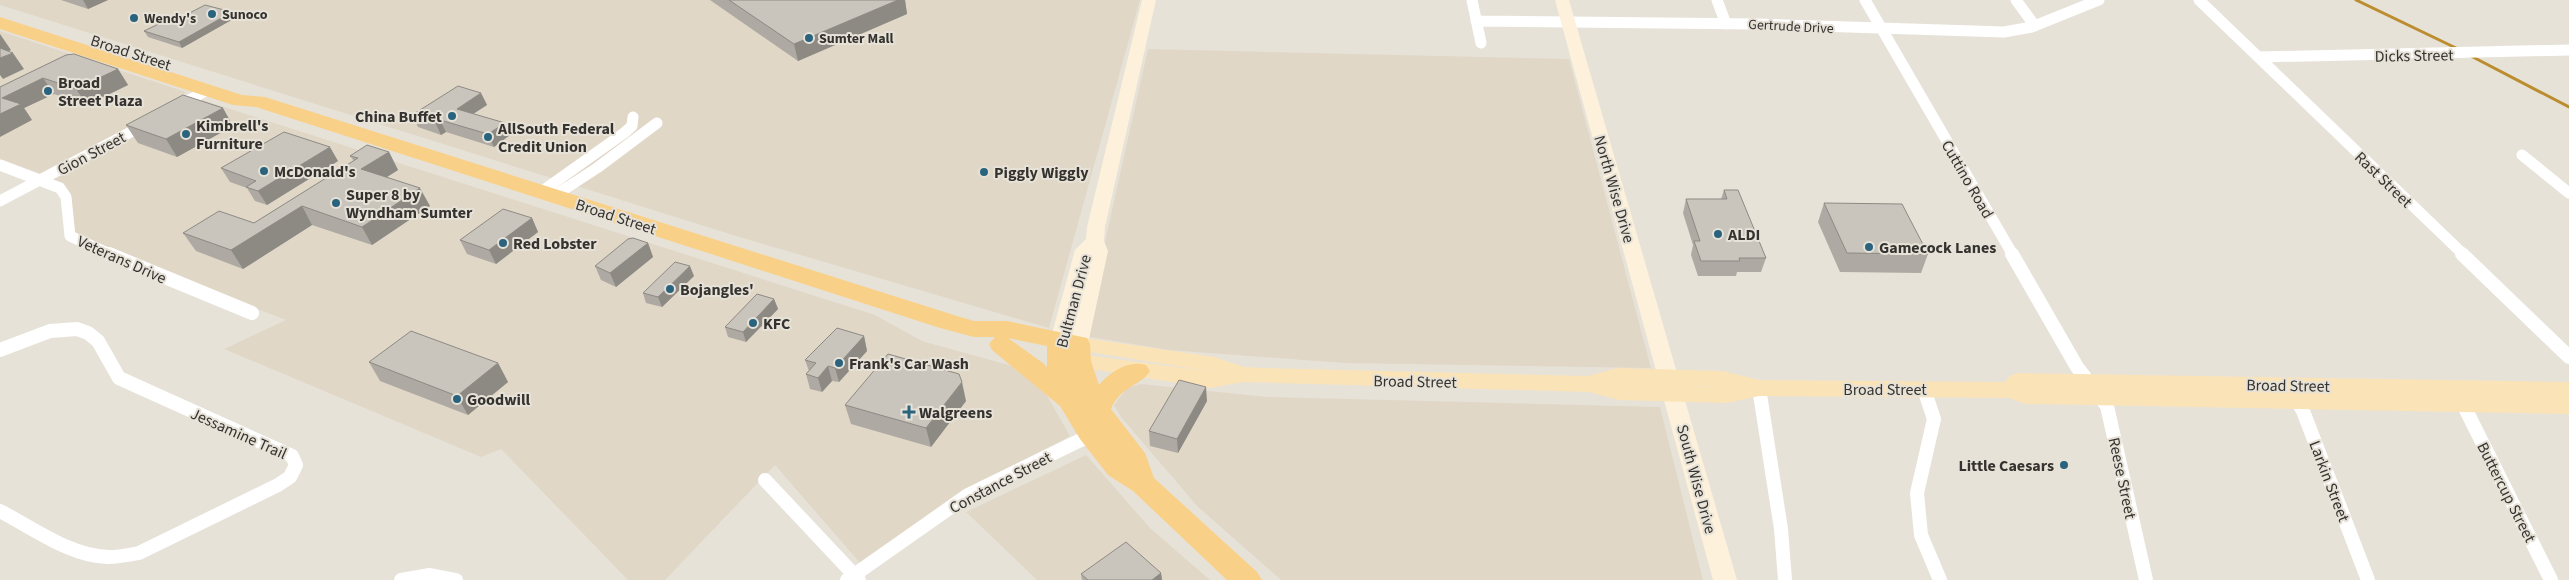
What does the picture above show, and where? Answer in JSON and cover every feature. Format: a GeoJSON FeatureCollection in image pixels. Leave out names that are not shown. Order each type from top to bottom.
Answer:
{"type":"FeatureCollection","features":[{"type":"Feature","properties":{"kind":"highway","name":"Broad Street"},"geometry":{"type":"LineString","coordinates":[[0,10],[241,87],[253,94],[258,101]]}},
{"type":"Feature","properties":{"kind":"highway","name":"Broad Street"},"geometry":{"type":"LineString","coordinates":[[0,23],[240,101],[258,101],[974,329],[994,343],[1068,351]]}},
{"type":"Feature","properties":{"kind":"highway","name":"Broad Street"},"geometry":{"type":"LineString","coordinates":[[974,329],[1007,329],[1068,351]]}},
{"type":"Feature","properties":{"kind":"highway"},"geometry":{"type":"LineString","coordinates":[[1001,344],[1034,369],[1068,400]]}},
{"type":"Feature","properties":{"kind":"highway","name":"Bultman Drive"},"geometry":{"type":"LineString","coordinates":[[1068,351],[1061,379],[1068,400],[1100,424]]}},
{"type":"Feature","properties":{"kind":"highway","name":"Bultman Drive"},"geometry":{"type":"LineString","coordinates":[[1068,351],[1089,394],[1118,469],[1142,482],[1184,525],[1248,580]]}},
{"type":"Feature","properties":{"kind":"highway"},"geometry":{"type":"LineString","coordinates":[[1100,424],[1108,389],[1124,377],[1137,371]]}},
{"type":"Feature","properties":{"kind":"main road","name":"Broad Street"},"geometry":{"type":"LineString","coordinates":[[1068,351],[1214,364],[1242,374]]}},
{"type":"Feature","properties":{"kind":"main road","name":"Broad Street"},"geometry":{"type":"LineString","coordinates":[[1068,351],[1137,371],[1210,380],[1242,374],[1312,379],[1589,384],[1619,392],[1671,385],[1727,395],[1759,388],[2011,390],[2026,396],[2095,390],[2286,385],[2569,390]]}},
{"type":"Feature","properties":{"kind":"main road","name":"Broad Street"},"geometry":{"type":"LineString","coordinates":[[2095,390],[2299,401],[2569,406]]}},
{"type":"Feature","properties":{"kind":"street","name":"Bultman Drive"},"geometry":{"type":"LineString","coordinates":[[1068,351],[1080,323],[1098,251],[1095,241],[1112,155],[1150,0]]}},
{"type":"Feature","properties":{"kind":"street"},"geometry":{"type":"LineString","coordinates":[[1472,0],[1481,43]]}},
{"type":"Feature","properties":{"kind":"street","name":"North Wise Drive"},"geometry":{"type":"LineString","coordinates":[[1562,0],[1671,385]]}},
{"type":"Feature","properties":{"kind":"street"},"geometry":{"type":"LineString","coordinates":[[1717,0],[1726,24]]}},
{"type":"Feature","properties":{"kind":"street","name":"Cuttino Road"},"geometry":{"type":"LineString","coordinates":[[1865,0],[2077,367],[2095,390]]}},
{"type":"Feature","properties":{"kind":"street"},"geometry":{"type":"LineString","coordinates":[[2016,0],[2035,26]]}},
{"type":"Feature","properties":{"kind":"street","name":"Gertrude Drive"},"geometry":{"type":"LineString","coordinates":[[1476,21],[1726,24],[2004,32],[2020,31],[2035,26],[2099,0]]}},
{"type":"Feature","properties":{"kind":"street","name":"Rast Street"},"geometry":{"type":"LineString","coordinates":[[2199,0],[2569,357]]}},
{"type":"Feature","properties":{"kind":"street","name":"Dicks Street"},"geometry":{"type":"LineString","coordinates":[[2258,58],[2569,50]]}},
{"type":"Feature","properties":{"kind":"street","name":"Gion Street"},"geometry":{"type":"LineString","coordinates":[[0,201],[208,90]]}},
{"type":"Feature","properties":{"kind":"street"},"geometry":{"type":"LineString","coordinates":[[547,194],[632,126],[633,117]]}},
{"type":"Feature","properties":{"kind":"street"},"geometry":{"type":"LineString","coordinates":[[547,194],[597,168],[657,124]]}},
{"type":"Feature","properties":{"kind":"street"},"geometry":{"type":"LineString","coordinates":[[2522,154],[2569,193]]}},
{"type":"Feature","properties":{"kind":"street","name":"Veterans Drive"},"geometry":{"type":"LineString","coordinates":[[0,165],[60,188],[66,197],[70,236],[80,242],[252,313]]}},
{"type":"Feature","properties":{"kind":"street","name":"Jessamine Trail"},"geometry":{"type":"LineString","coordinates":[[0,350],[51,331],[78,329],[97,340],[114,373],[119,378],[292,456],[296,465],[290,477],[278,485],[138,552],[120,556],[101,557],[78,551],[0,511]]}},
{"type":"Feature","properties":{"kind":"street","name":"South Wise Drive"},"geometry":{"type":"LineString","coordinates":[[1671,385],[1724,580]]}},
{"type":"Feature","properties":{"kind":"street","name":"Larkin Street"},"geometry":{"type":"LineString","coordinates":[[2286,385],[2299,401],[2368,580]]}},
{"type":"Feature","properties":{"kind":"street"},"geometry":{"type":"LineString","coordinates":[[1759,388],[1781,529],[1786,580]]}},
{"type":"Feature","properties":{"kind":"street"},"geometry":{"type":"LineString","coordinates":[[1924,390],[1934,419],[1917,493],[1921,535],[1940,580]]}},
{"type":"Feature","properties":{"kind":"street","name":"Reese Street"},"geometry":{"type":"LineString","coordinates":[[2095,390],[2108,409],[2146,580]]}},
{"type":"Feature","properties":{"kind":"street","name":"Buttercup Street"},"geometry":{"type":"LineString","coordinates":[[2463,404],[2551,580]]}},
{"type":"Feature","properties":{"kind":"street","name":"Constance Street"},"geometry":{"type":"LineString","coordinates":[[853,578],[968,495],[1100,424]]}},
{"type":"Feature","properties":{"kind":"street"},"geometry":{"type":"LineString","coordinates":[[765,480],[853,578]]}},
{"type":"Feature","properties":{"kind":"street"},"geometry":{"type":"LineString","coordinates":[[401,580],[430,575],[456,580]]}},
{"type":"Feature","properties":{"kind":"shaded area"},"geometry":{"type":"Polygon","coordinates":[[[0,0],[1140,0],[1049,328],[736,236],[0,5],[0,0]]]}},
{"type":"Feature","properties":{"kind":"shaded area"},"geometry":{"type":"Polygon","coordinates":[[[0,31],[186,92],[176,102],[42,174],[0,159],[0,31]]]}},
{"type":"Feature","properties":{"kind":"shaded area"},"geometry":{"type":"Polygon","coordinates":[[[1148,49],[1569,59],[1651,368],[1344,363],[1169,350],[1084,336],[1148,49]]]}},
{"type":"Feature","properties":{"kind":"shaded area"},"geometry":{"type":"Polygon","coordinates":[[[202,100],[875,315],[922,341],[1012,366],[1041,385],[1070,436],[954,497],[860,563],[775,465],[665,580],[628,580],[501,449],[481,457],[224,349],[286,320],[79,241],[74,229],[71,211],[51,181],[202,100]]]}},
{"type":"Feature","properties":{"kind":"shaded area"},"geometry":{"type":"Polygon","coordinates":[[[1141,384],[1267,397],[1660,407],[1703,580],[1281,580],[1197,506],[1121,417],[1114,405],[1127,388],[1141,384]]]}},
{"type":"Feature","properties":{"kind":"shaded area"},"geometry":{"type":"Polygon","coordinates":[[[1086,455],[1150,528],[1210,580],[1037,580],[966,512],[1086,455]]]}},
{"type":"Feature","properties":{"kind":"building"},"geometry":{"type":"Polygon","coordinates":[[[729,0],[898,0],[794,44],[729,0]]]}},
{"type":"Feature","properties":{"kind":"building"},"geometry":{"type":"Polygon","coordinates":[[[205,5],[232,12],[179,42],[144,31],[171,18],[176,20],[205,5]]]}},
{"type":"Feature","properties":{"kind":"building"},"geometry":{"type":"Polygon","coordinates":[[[0,48],[13,53],[0,58],[0,48]]]}},
{"type":"Feature","properties":{"kind":"building"},"geometry":{"type":"Polygon","coordinates":[[[74,54],[118,69],[76,89],[43,78],[2,98],[21,104],[0,114],[0,87],[66,55],[74,54]]]}},
{"type":"Feature","properties":{"kind":"building"},"geometry":{"type":"Polygon","coordinates":[[[458,86],[481,93],[457,109],[505,123],[488,134],[440,120],[435,122],[412,115],[458,86]]]}},
{"type":"Feature","properties":{"kind":"building"},"geometry":{"type":"Polygon","coordinates":[[[183,95],[223,108],[166,139],[126,125],[183,95]]]}},
{"type":"Feature","properties":{"kind":"building"},"geometry":{"type":"Polygon","coordinates":[[[284,132],[330,147],[258,191],[246,187],[256,181],[221,168],[284,132]]]}},
{"type":"Feature","properties":{"kind":"building"},"geometry":{"type":"Polygon","coordinates":[[[367,145],[389,152],[361,169],[420,188],[362,227],[302,206],[231,250],[183,233],[219,211],[254,223],[358,158],[350,156],[367,145]]]}},
{"type":"Feature","properties":{"kind":"building","name":"ALDI"},"geometry":{"type":"Polygon","coordinates":[[[1724,190],[1738,190],[1766,258],[1739,258],[1740,261],[1701,261],[1694,241],[1700,241],[1686,199],[1727,199],[1724,190]]]}},
{"type":"Feature","properties":{"kind":"building"},"geometry":{"type":"Polygon","coordinates":[[[1824,203],[1902,204],[1928,254],[1847,253],[1824,203]]]}},
{"type":"Feature","properties":{"kind":"building"},"geometry":{"type":"Polygon","coordinates":[[[503,209],[532,218],[489,250],[460,240],[503,209]]]}},
{"type":"Feature","properties":{"kind":"building"},"geometry":{"type":"Polygon","coordinates":[[[633,238],[648,243],[610,273],[595,266],[628,239],[633,238]]]}},
{"type":"Feature","properties":{"kind":"building"},"geometry":{"type":"Polygon","coordinates":[[[675,262],[690,266],[658,297],[643,293],[675,262]]]}},
{"type":"Feature","properties":{"kind":"building"},"geometry":{"type":"Polygon","coordinates":[[[757,294],[774,299],[743,332],[725,327],[757,294]]]}},
{"type":"Feature","properties":{"kind":"building"},"geometry":{"type":"Polygon","coordinates":[[[837,328],[864,336],[835,368],[828,366],[818,378],[806,374],[816,363],[805,360],[837,328]]]}},
{"type":"Feature","properties":{"kind":"building"},"geometry":{"type":"Polygon","coordinates":[[[411,331],[498,363],[457,396],[369,362],[411,331]]]}},
{"type":"Feature","properties":{"kind":"building"},"geometry":{"type":"Polygon","coordinates":[[[888,354],[959,374],[962,382],[926,428],[845,405],[888,354]]]}},
{"type":"Feature","properties":{"kind":"building"},"geometry":{"type":"Polygon","coordinates":[[[1179,380],[1206,387],[1177,439],[1149,431],[1179,380]]]}},
{"type":"Feature","properties":{"kind":"building"},"geometry":{"type":"Polygon","coordinates":[[[1126,542],[1161,573],[1152,580],[1088,580],[1081,574],[1126,542]]]}},
{"type":"Feature","properties":{"kind":"waterway"},"geometry":{"type":"LineString","coordinates":[[2356,0],[2458,49]]}},
{"type":"Feature","properties":{"kind":"waterway"},"geometry":{"type":"LineString","coordinates":[[2471,56],[2569,107]]}},
{"type":"Feature","properties":{"kind":"place","name":"Sunoco"},"geometry":{"type":"Point","coordinates":[212,14]}},
{"type":"Feature","properties":{"kind":"place","name":"Wendy's"},"geometry":{"type":"Point","coordinates":[134,18]}},
{"type":"Feature","properties":{"kind":"place","name":"Sumter Mall"},"geometry":{"type":"Point","coordinates":[809,38]}},
{"type":"Feature","properties":{"kind":"place","name":"Broad Street Plaza"},"geometry":{"type":"Point","coordinates":[48,91]}},
{"type":"Feature","properties":{"kind":"place","name":"China Buffet"},"geometry":{"type":"Point","coordinates":[452,116]}},
{"type":"Feature","properties":{"kind":"place","name":"Kimbrell's Furniture"},"geometry":{"type":"Point","coordinates":[186,134]}},
{"type":"Feature","properties":{"kind":"place","name":"AllSouth Federal Credit Union"},"geometry":{"type":"Point","coordinates":[488,137]}},
{"type":"Feature","properties":{"kind":"place","name":"McDonald's"},"geometry":{"type":"Point","coordinates":[264,171]}},
{"type":"Feature","properties":{"kind":"place","name":"Piggly Wiggly"},"geometry":{"type":"Point","coordinates":[984,172]}},
{"type":"Feature","properties":{"kind":"place","name":"Super 8 by Wyndham Sumter"},"geometry":{"type":"Point","coordinates":[336,203]}},
{"type":"Feature","properties":{"kind":"place","name":"ALDI"},"geometry":{"type":"Point","coordinates":[1718,234]}},
{"type":"Feature","properties":{"kind":"place","name":"Red Lobster"},"geometry":{"type":"Point","coordinates":[503,243]}},
{"type":"Feature","properties":{"kind":"place","name":"Gamecock Lanes"},"geometry":{"type":"Point","coordinates":[1869,247]}},
{"type":"Feature","properties":{"kind":"place","name":"Bojangles'"},"geometry":{"type":"Point","coordinates":[670,289]}},
{"type":"Feature","properties":{"kind":"place","name":"KFC"},"geometry":{"type":"Point","coordinates":[753,323]}},
{"type":"Feature","properties":{"kind":"place","name":"Frank's Car Wash"},"geometry":{"type":"Point","coordinates":[839,363]}},
{"type":"Feature","properties":{"kind":"place","name":"Goodwill"},"geometry":{"type":"Point","coordinates":[457,399]}},
{"type":"Feature","properties":{"kind":"place","name":"Walgreens"},"geometry":{"type":"Point","coordinates":[909,412]}},
{"type":"Feature","properties":{"kind":"place","name":"Little Caesars"},"geometry":{"type":"Point","coordinates":[2064,465]}}]}
